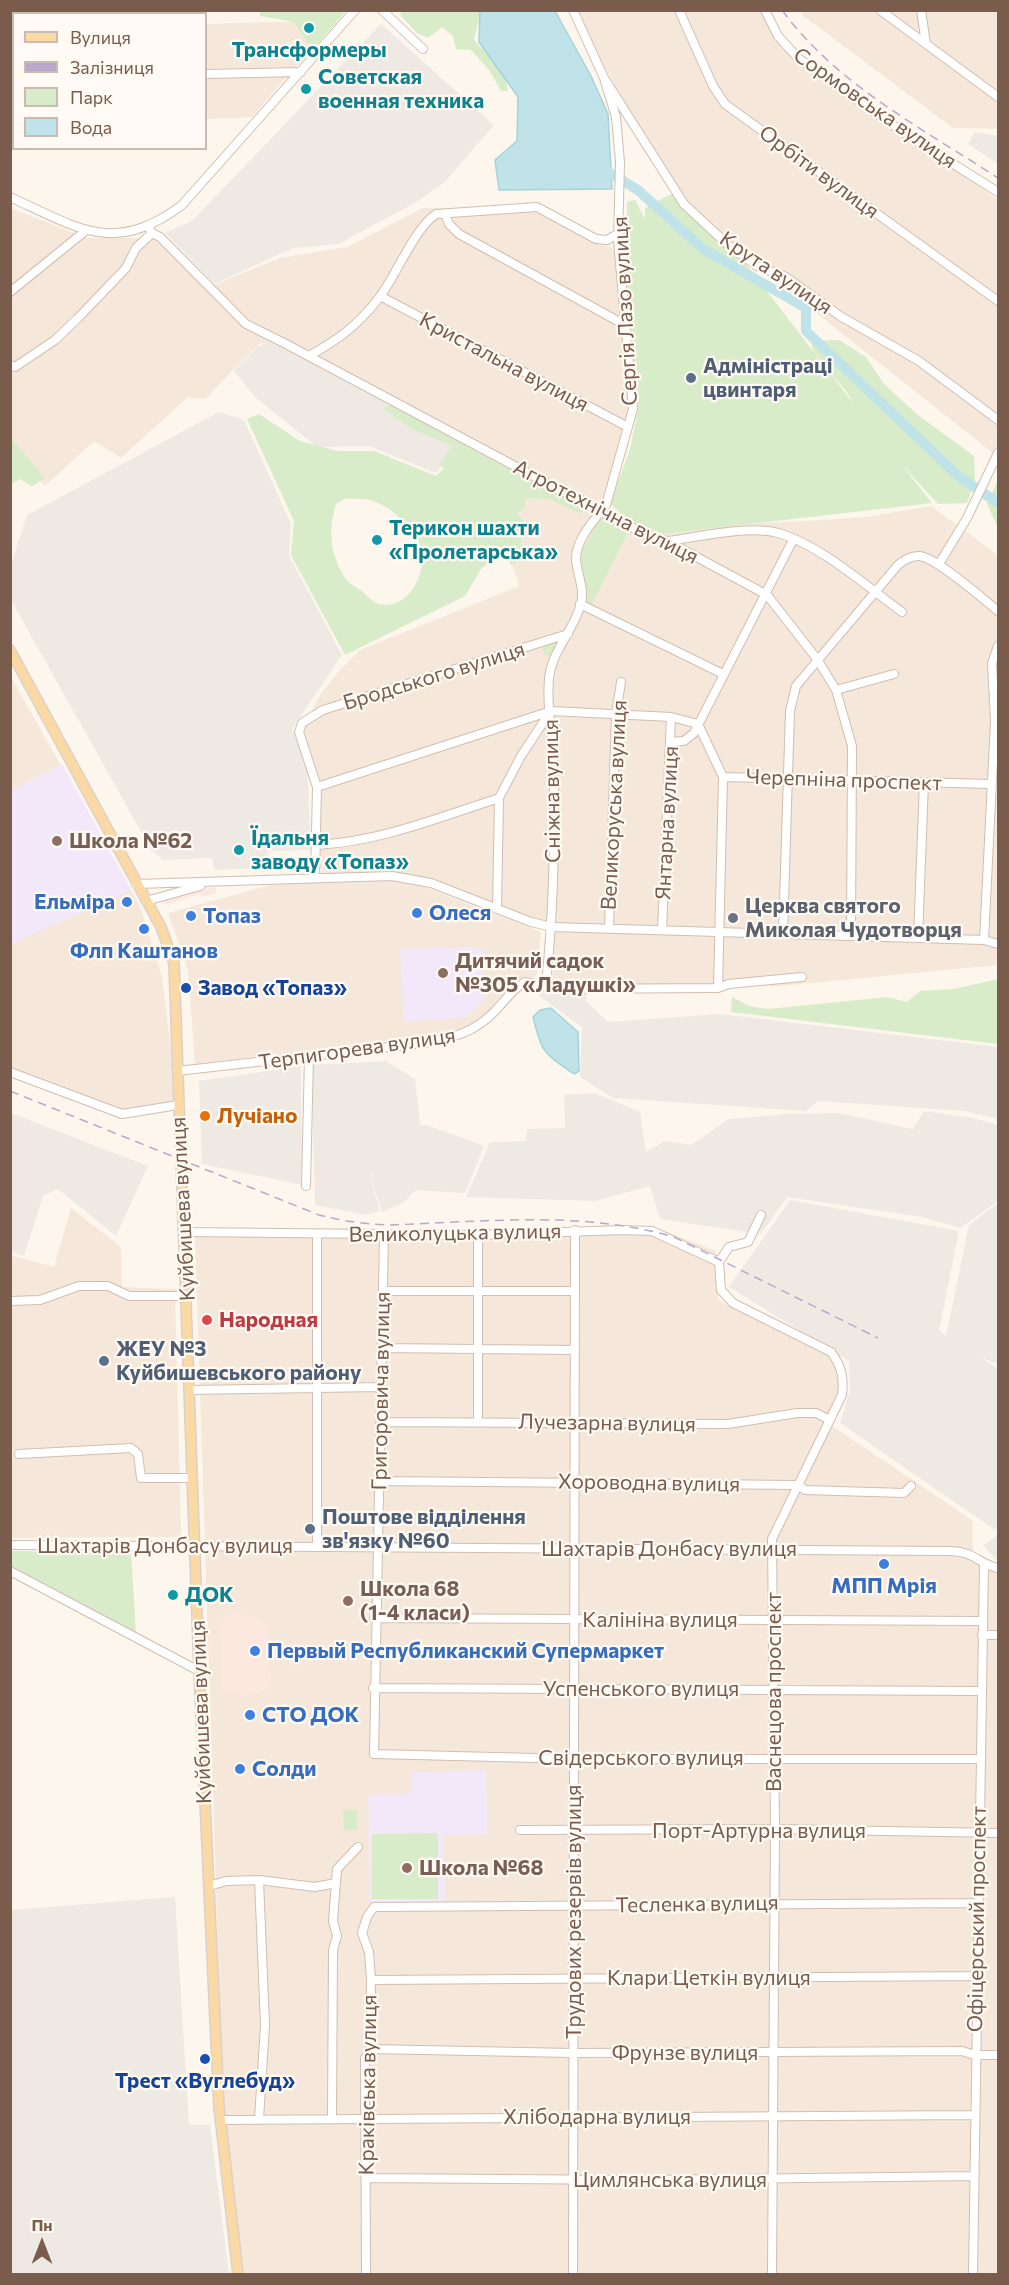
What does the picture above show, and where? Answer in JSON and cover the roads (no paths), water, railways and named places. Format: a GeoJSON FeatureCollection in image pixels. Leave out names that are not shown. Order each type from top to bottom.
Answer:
{"type":"FeatureCollection","features":[{"type":"Feature","properties":{"kind":"main road","name":"Куйбишева вулиця"},"geometry":{"type":"LineString","coordinates":[[10,650],[161,927],[174,963],[192,1478],[220,2120],[238,2274]]}},
{"type":"Feature","properties":{"kind":"street"},"geometry":{"type":"LineString","coordinates":[[10,365],[15,367],[55,340],[78,318],[126,268],[136,248],[150,230],[182,205],[355,10]]}},
{"type":"Feature","properties":{"kind":"street"},"geometry":{"type":"LineString","coordinates":[[382,10],[423,49]]}},
{"type":"Feature","properties":{"kind":"street","name":"Крута вулиця"},"geometry":{"type":"LineString","coordinates":[[573,10],[604,78],[684,204],[727,244],[757,266],[786,277],[840,316],[919,361],[999,420]]}},
{"type":"Feature","properties":{"kind":"street","name":"Орбіти вулиця"},"geometry":{"type":"LineString","coordinates":[[679,10],[713,87],[724,105],[999,301]]}},
{"type":"Feature","properties":{"kind":"street","name":"Сормовська вулиця"},"geometry":{"type":"LineString","coordinates":[[765,10],[778,36],[798,58],[904,133],[999,192]]}},
{"type":"Feature","properties":{"kind":"street"},"geometry":{"type":"LineString","coordinates":[[880,10],[999,98]]}},
{"type":"Feature","properties":{"kind":"street"},"geometry":{"type":"LineString","coordinates":[[921,10],[926,44]]}},
{"type":"Feature","properties":{"kind":"street"},"geometry":{"type":"LineString","coordinates":[[207,74],[301,72]]}},
{"type":"Feature","properties":{"kind":"street","name":"Сергія Лазо вулиця"},"geometry":{"type":"LineString","coordinates":[[580,604],[582,589],[576,561],[577,551],[595,516],[606,505],[633,409],[618,234],[620,162],[616,117],[604,78]]}},
{"type":"Feature","properties":{"kind":"street"},"geometry":{"type":"LineString","coordinates":[[10,197],[84,232],[119,233],[150,230]]}},
{"type":"Feature","properties":{"kind":"street"},"geometry":{"type":"LineString","coordinates":[[309,356],[347,334],[380,297],[408,250],[432,218],[446,214],[537,207],[596,239],[607,240],[618,234]]}},
{"type":"Feature","properties":{"kind":"street"},"geometry":{"type":"LineString","coordinates":[[446,214],[449,224],[459,234],[627,327]]}},
{"type":"Feature","properties":{"kind":"street","name":"Агротехнічна вулиця"},"geometry":{"type":"LineString","coordinates":[[150,230],[160,237],[246,324],[601,512],[652,538],[667,541],[767,595],[817,659],[836,690],[852,740],[851,935]]}},
{"type":"Feature","properties":{"kind":"street"},"geometry":{"type":"LineString","coordinates":[[10,292],[84,232]]}},
{"type":"Feature","properties":{"kind":"street","name":"Кристальна вулиця"},"geometry":{"type":"LineString","coordinates":[[380,297],[628,427]]}},
{"type":"Feature","properties":{"kind":"street"},"geometry":{"type":"LineString","coordinates":[[941,566],[999,453]]}},
{"type":"Feature","properties":{"kind":"street"},"geometry":{"type":"LineString","coordinates":[[667,541],[751,532],[774,532],[807,545],[902,612]]}},
{"type":"Feature","properties":{"kind":"street"},"geometry":{"type":"LineString","coordinates":[[670,742],[691,738],[767,595],[793,540]]}},
{"type":"Feature","properties":{"kind":"street"},"geometry":{"type":"LineString","coordinates":[[783,933],[791,698],[796,686],[902,561],[919,556],[941,566],[999,611]]}},
{"type":"Feature","properties":{"kind":"street"},"geometry":{"type":"LineString","coordinates":[[580,604],[723,674]]}},
{"type":"Feature","properties":{"kind":"street","name":"Сніжна вулиця"},"geometry":{"type":"LineString","coordinates":[[546,984],[552,927],[554,777],[549,678],[555,659],[580,604]]}},
{"type":"Feature","properties":{"kind":"street","name":"Бродського вулиця"},"geometry":{"type":"LineString","coordinates":[[317,787],[299,732],[302,723],[323,710],[568,634]]}},
{"type":"Feature","properties":{"kind":"street"},"geometry":{"type":"LineString","coordinates":[[984,940],[995,721],[992,663],[999,646]]}},
{"type":"Feature","properties":{"kind":"street"},"geometry":{"type":"LineString","coordinates":[[836,690],[894,674]]}},
{"type":"Feature","properties":{"kind":"street","name":"Великоруська вулиця"},"geometry":{"type":"LineString","coordinates":[[609,928],[616,714],[621,682]]}},
{"type":"Feature","properties":{"kind":"street"},"geometry":{"type":"LineString","coordinates":[[315,878],[317,787],[551,711],[671,717],[698,724]]}},
{"type":"Feature","properties":{"kind":"street"},"geometry":{"type":"LineString","coordinates":[[497,909],[499,798],[521,756],[551,711]]}},
{"type":"Feature","properties":{"kind":"street","name":"Янтарна вулиця"},"geometry":{"type":"LineString","coordinates":[[662,930],[671,717]]}},
{"type":"Feature","properties":{"kind":"street","name":"Черепніна проспект"},"geometry":{"type":"LineString","coordinates":[[698,724],[723,777],[991,784]]}},
{"type":"Feature","properties":{"kind":"street"},"geometry":{"type":"LineString","coordinates":[[718,988],[723,777]]}},
{"type":"Feature","properties":{"kind":"street"},"geometry":{"type":"LineString","coordinates":[[918,938],[924,782]]}},
{"type":"Feature","properties":{"kind":"street"},"geometry":{"type":"LineString","coordinates":[[317,845],[352,843],[392,834],[499,798]]}},
{"type":"Feature","properties":{"kind":"street"},"geometry":{"type":"LineString","coordinates":[[136,884],[392,876],[431,883],[497,909],[552,927],[984,940],[999,944]]}},
{"type":"Feature","properties":{"kind":"street"},"geometry":{"type":"LineString","coordinates":[[146,901],[210,883]]}},
{"type":"Feature","properties":{"kind":"street","name":"Терпигорева вулиця"},"geometry":{"type":"LineString","coordinates":[[177,1071],[426,1044],[456,1037],[470,1032],[491,1016],[521,984],[529,982],[562,988],[718,988],[729,984],[802,977]]}},
{"type":"Feature","properties":{"kind":"street"},"geometry":{"type":"LineString","coordinates":[[306,1186],[309,1056]]}},
{"type":"Feature","properties":{"kind":"street"},"geometry":{"type":"LineString","coordinates":[[10,1072],[122,1114],[178,1105]]}},
{"type":"Feature","properties":{"kind":"street"},"geometry":{"type":"LineString","coordinates":[[719,1262],[729,1247],[748,1242],[761,1215]]}},
{"type":"Feature","properties":{"kind":"street","name":"Великолуцька вулиця"},"geometry":{"type":"LineString","coordinates":[[185,1232],[478,1235],[576,1230],[652,1231],[719,1262]]}},
{"type":"Feature","properties":{"kind":"street","name":"Трудових резервів вулиця"},"geometry":{"type":"LineString","coordinates":[[573,2274],[576,1905],[574,1619],[576,1230]]}},
{"type":"Feature","properties":{"kind":"street","name":"Григоровича вулиця"},"geometry":{"type":"LineString","coordinates":[[379,1547],[384,1234]]}},
{"type":"Feature","properties":{"kind":"street"},"geometry":{"type":"LineString","coordinates":[[317,1235],[317,1547]]}},
{"type":"Feature","properties":{"kind":"street"},"geometry":{"type":"LineString","coordinates":[[478,1235],[478,1422]]}},
{"type":"Feature","properties":{"kind":"street","name":"Васнецова проспект"},"geometry":{"type":"LineString","coordinates":[[719,1262],[721,1290],[733,1303],[831,1352],[840,1364],[843,1379],[842,1395],[772,1539],[775,1758],[772,2274]]}},
{"type":"Feature","properties":{"kind":"street"},"geometry":{"type":"LineString","coordinates":[[10,1301],[40,1300],[79,1286],[108,1286],[129,1296],[187,1296]]}},
{"type":"Feature","properties":{"kind":"street"},"geometry":{"type":"LineString","coordinates":[[383,1291],[575,1291]]}},
{"type":"Feature","properties":{"kind":"street"},"geometry":{"type":"LineString","coordinates":[[382,1348],[575,1350]]}},
{"type":"Feature","properties":{"kind":"street"},"geometry":{"type":"LineString","coordinates":[[189,1390],[381,1387]]}},
{"type":"Feature","properties":{"kind":"street","name":"Лучезарна вулиця"},"geometry":{"type":"LineString","coordinates":[[381,1422],[728,1425],[797,1413],[816,1413],[830,1420]]}},
{"type":"Feature","properties":{"kind":"street"},"geometry":{"type":"LineString","coordinates":[[19,1454],[118,1449],[137,1451],[140,1476],[144,1479],[192,1478]]}},
{"type":"Feature","properties":{"kind":"street","name":"Хороводна вулиця"},"geometry":{"type":"LineString","coordinates":[[380,1481],[798,1485],[805,1490],[904,1493],[911,1486]]}},
{"type":"Feature","properties":{"kind":"street","name":"Шахтарів Донбасу вулиця"},"geometry":{"type":"LineString","coordinates":[[10,1545],[962,1551],[971,1553],[984,1563],[999,1568]]}},
{"type":"Feature","properties":{"kind":"street"},"geometry":{"type":"LineString","coordinates":[[373,1688],[374,1618],[379,1547]]}},
{"type":"Feature","properties":{"kind":"street","name":"Офіцерський проспект"},"geometry":{"type":"LineString","coordinates":[[973,2274],[984,1563]]}},
{"type":"Feature","properties":{"kind":"street","name":"Шахтарів Донбасу вулиця"},"geometry":{"type":"LineString","coordinates":[[10,1571],[200,1671]]}},
{"type":"Feature","properties":{"kind":"street","name":"Калініна вулиця"},"geometry":{"type":"LineString","coordinates":[[374,1618],[982,1621]]}},
{"type":"Feature","properties":{"kind":"street"},"geometry":{"type":"LineString","coordinates":[[982,1635],[999,1635]]}},
{"type":"Feature","properties":{"kind":"street","name":"Успенського вулиця"},"geometry":{"type":"LineString","coordinates":[[373,1688],[981,1692]]}},
{"type":"Feature","properties":{"kind":"street","name":"Свідерського вулиця"},"geometry":{"type":"LineString","coordinates":[[373,1688],[374,1754],[576,1759],[980,1759]]}},
{"type":"Feature","properties":{"kind":"street","name":"Порт-Артурна вулиця"},"geometry":{"type":"LineString","coordinates":[[520,1830],[775,1829],[999,1833]]}},
{"type":"Feature","properties":{"kind":"street"},"geometry":{"type":"LineString","coordinates":[[332,2118],[333,1950],[337,1936],[333,1921],[337,1869],[358,1847]]}},
{"type":"Feature","properties":{"kind":"street"},"geometry":{"type":"LineString","coordinates":[[209,1886],[226,1881],[259,1880],[315,1887],[336,1883]]}},
{"type":"Feature","properties":{"kind":"street"},"geometry":{"type":"LineString","coordinates":[[259,1880],[265,2025],[259,2119]]}},
{"type":"Feature","properties":{"kind":"street","name":"Тесленка вулиця"},"geometry":{"type":"LineString","coordinates":[[381,1905],[977,1903]]}},
{"type":"Feature","properties":{"kind":"street","name":"Краківська вулиця"},"geometry":{"type":"LineString","coordinates":[[366,2274],[364,2058],[370,2049],[371,1980],[369,1952],[363,1933],[369,1913],[374,1907],[381,1905]]}},
{"type":"Feature","properties":{"kind":"street","name":"Клари Цеткін вулиця"},"geometry":{"type":"LineString","coordinates":[[371,1980],[574,1978],[775,1980],[976,1976]]}},
{"type":"Feature","properties":{"kind":"street","name":"Фрунзе вулиця"},"geometry":{"type":"LineString","coordinates":[[370,2049],[573,2053],[962,2051],[975,2055],[999,2055]]}},
{"type":"Feature","properties":{"kind":"street","name":"Хлібодарна вулиця"},"geometry":{"type":"LineString","coordinates":[[220,2120],[974,2115]]}},
{"type":"Feature","properties":{"kind":"street","name":"Цимлянська вулиця"},"geometry":{"type":"LineString","coordinates":[[366,2178],[573,2180],[974,2176]]}},
{"type":"Feature","properties":{"kind":"water"},"geometry":{"type":"Polygon","coordinates":[[[484,10],[555,11],[591,76],[608,114],[612,189],[499,190],[495,160],[517,141],[518,97],[479,42],[480,12],[484,10]]]}},
{"type":"Feature","properties":{"kind":"water"},"geometry":{"type":"Polygon","coordinates":[[[551,1008],[578,1032],[579,1071],[574,1074],[545,1051],[539,1038],[533,1017],[540,1010],[551,1008]]]}},
{"type":"Feature","properties":{"kind":"waterway"},"geometry":{"type":"LineString","coordinates":[[600,167],[638,190],[703,249],[806,308],[806,331],[958,476],[998,503]]}},
{"type":"Feature","properties":{"kind":"railway"},"geometry":{"type":"LineString","coordinates":[[782,10],[804,37],[854,83],[911,123],[998,178]]}},
{"type":"Feature","properties":{"kind":"railway"},"geometry":{"type":"LineString","coordinates":[[10,1091],[328,1217],[388,1225],[496,1220],[604,1223],[674,1237],[878,1338]]}},
{"type":"Feature","properties":{"kind":"place","name":"Трансформеры"},"geometry":{"type":"Point","coordinates":[309,28]}},
{"type":"Feature","properties":{"kind":"place","name":"Советская военная техника"},"geometry":{"type":"Point","coordinates":[306,89]}},
{"type":"Feature","properties":{"kind":"place","name":"Адміністраці цвинтаря"},"geometry":{"type":"Point","coordinates":[691,378]}},
{"type":"Feature","properties":{"kind":"place","name":"Терикон шахти «Пролетарська»"},"geometry":{"type":"Point","coordinates":[377,540]}},
{"type":"Feature","properties":{"kind":"place","name":"Школа №62"},"geometry":{"type":"Point","coordinates":[57,841]}},
{"type":"Feature","properties":{"kind":"place","name":"Їдальня заводу «Топаз»"},"geometry":{"type":"Point","coordinates":[239,850]}},
{"type":"Feature","properties":{"kind":"place","name":"Ельміра"},"geometry":{"type":"Point","coordinates":[127,902]}},
{"type":"Feature","properties":{"kind":"place","name":"Олеся"},"geometry":{"type":"Point","coordinates":[417,913]}},
{"type":"Feature","properties":{"kind":"place","name":"Топаз"},"geometry":{"type":"Point","coordinates":[191,916]}},
{"type":"Feature","properties":{"kind":"place","name":"Церква святого Миколая Чудотворця"},"geometry":{"type":"Point","coordinates":[733,918]}},
{"type":"Feature","properties":{"kind":"place","name":"Флп Каштанов"},"geometry":{"type":"Point","coordinates":[144,929]}},
{"type":"Feature","properties":{"kind":"place","name":"Дитячий садок №305 «Ладушкі»"},"geometry":{"type":"Point","coordinates":[443,973]}},
{"type":"Feature","properties":{"kind":"place","name":"Завод «Топаз»"},"geometry":{"type":"Point","coordinates":[186,988]}},
{"type":"Feature","properties":{"kind":"place","name":"Лучіано"},"geometry":{"type":"Point","coordinates":[205,1116]}},
{"type":"Feature","properties":{"kind":"place","name":"Народная"},"geometry":{"type":"Point","coordinates":[207,1320]}},
{"type":"Feature","properties":{"kind":"place","name":"ЖЕУ №3 Куйбишевського району"},"geometry":{"type":"Point","coordinates":[104,1361]}},
{"type":"Feature","properties":{"kind":"place","name":"Поштове відділення зв'язку №60"},"geometry":{"type":"Point","coordinates":[310,1529]}},
{"type":"Feature","properties":{"kind":"place","name":"МПП Мрія"},"geometry":{"type":"Point","coordinates":[884,1564]}},
{"type":"Feature","properties":{"kind":"place","name":"ДОК"},"geometry":{"type":"Point","coordinates":[173,1595]}},
{"type":"Feature","properties":{"kind":"place","name":"Школа 68 (1-4 класи)"},"geometry":{"type":"Point","coordinates":[348,1601]}},
{"type":"Feature","properties":{"kind":"place","name":"Первый Республиканский Супермаркет"},"geometry":{"type":"Point","coordinates":[255,1651]}},
{"type":"Feature","properties":{"kind":"place","name":"СТО ДОК"},"geometry":{"type":"Point","coordinates":[250,1715]}},
{"type":"Feature","properties":{"kind":"place","name":"Солди"},"geometry":{"type":"Point","coordinates":[240,1769]}},
{"type":"Feature","properties":{"kind":"place","name":"Школа №68"},"geometry":{"type":"Point","coordinates":[407,1868]}},
{"type":"Feature","properties":{"kind":"place","name":"Трест «Вуглебуд»"},"geometry":{"type":"Point","coordinates":[205,2059]}}]}
